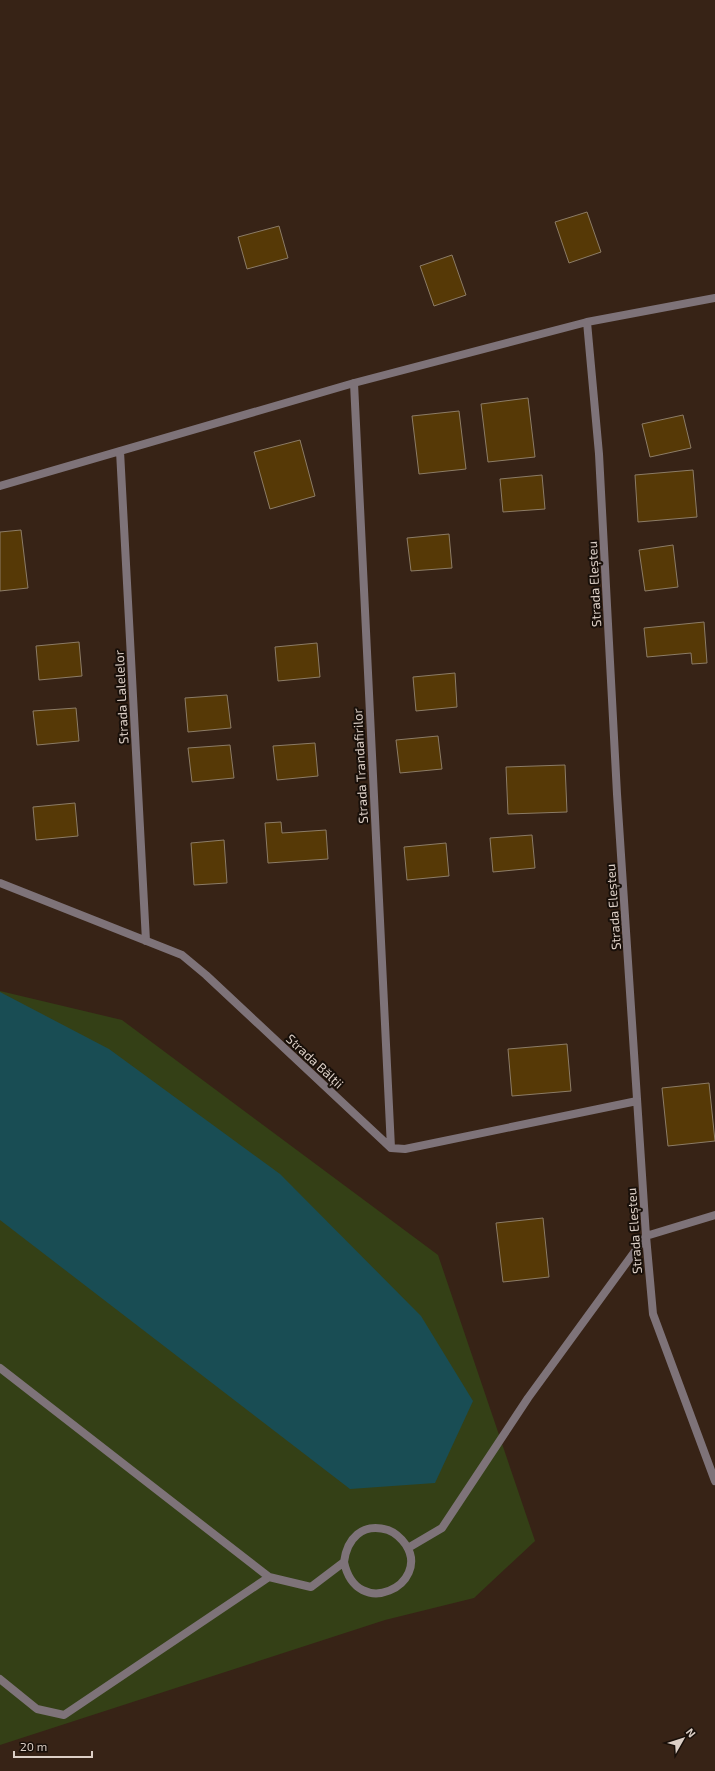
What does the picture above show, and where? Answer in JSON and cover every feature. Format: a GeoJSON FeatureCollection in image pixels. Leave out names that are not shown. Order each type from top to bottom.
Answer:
{"type":"FeatureCollection","features":[{"type":"Feature","properties":{"kind":"street"},"geometry":{"type":"LineString","coordinates":[[0,486],[354,383],[587,322],[715,298]]}},
{"type":"Feature","properties":{"kind":"street","name":"Strada Eleșteu"},"geometry":{"type":"LineString","coordinates":[[587,322],[599,454],[617,786],[646,1236],[653,1314],[715,1481]]}},
{"type":"Feature","properties":{"kind":"street","name":"Strada Trandafirilor"},"geometry":{"type":"LineString","coordinates":[[354,383],[391,1148]]}},
{"type":"Feature","properties":{"kind":"street","name":"Strada Lalelelor"},"geometry":{"type":"LineString","coordinates":[[120,451],[146,941]]}},
{"type":"Feature","properties":{"kind":"street","name":"Strada Bălții"},"geometry":{"type":"LineString","coordinates":[[0,883],[182,955],[206,975],[391,1148]]}},
{"type":"Feature","properties":{"kind":"street"},"geometry":{"type":"LineString","coordinates":[[391,1148],[405,1148],[637,1101]]}},
{"type":"Feature","properties":{"kind":"street"},"geometry":{"type":"LineString","coordinates":[[408,1548],[442,1528],[528,1398],[646,1236],[715,1215]]}},
{"type":"Feature","properties":{"kind":"street"},"geometry":{"type":"LineString","coordinates":[[0,1368],[269,1577],[311,1587],[344,1562]]}},
{"type":"Feature","properties":{"kind":"street"},"geometry":{"type":"LineString","coordinates":[[370,1528],[382,1528],[393,1532],[402,1538],[408,1548],[411,1560],[409,1571],[404,1581],[395,1589],[384,1593],[373,1594],[362,1590],[353,1583],[346,1574],[344,1562],[346,1550],[351,1540],[360,1532],[370,1528]]}},
{"type":"Feature","properties":{"kind":"street"},"geometry":{"type":"LineString","coordinates":[[0,1679],[37,1709],[64,1715],[269,1577]]}},
{"type":"Feature","properties":{"kind":"green space"},"geometry":{"type":"Polygon","coordinates":[[[0,991],[122,1020],[438,1255],[535,1541],[474,1598],[385,1620],[0,1745],[0,991]]]}},
{"type":"Feature","properties":{"kind":"water"},"geometry":{"type":"Polygon","coordinates":[[[0,992],[109,1049],[280,1174],[421,1316],[473,1401],[435,1483],[350,1489],[0,1220],[0,992]]]}},
{"type":"Feature","properties":{"kind":"building"},"geometry":{"type":"Polygon","coordinates":[[[587,212],[601,252],[569,263],[555,222],[587,212]]]}},
{"type":"Feature","properties":{"kind":"building"},"geometry":{"type":"Polygon","coordinates":[[[279,226],[288,258],[247,269],[238,237],[279,226]]]}},
{"type":"Feature","properties":{"kind":"building"},"geometry":{"type":"Polygon","coordinates":[[[452,255],[466,295],[434,306],[420,266],[452,255]]]}},
{"type":"Feature","properties":{"kind":"building"},"geometry":{"type":"Polygon","coordinates":[[[528,398],[535,457],[488,462],[481,404],[528,398]]]}},
{"type":"Feature","properties":{"kind":"building"},"geometry":{"type":"Polygon","coordinates":[[[459,411],[466,469],[419,474],[412,416],[459,411]]]}},
{"type":"Feature","properties":{"kind":"building"},"geometry":{"type":"Polygon","coordinates":[[[683,415],[691,448],[650,457],[642,424],[683,415]]]}},
{"type":"Feature","properties":{"kind":"building"},"geometry":{"type":"Polygon","coordinates":[[[300,440],[315,496],[270,509],[254,452],[300,440]]]}},
{"type":"Feature","properties":{"kind":"building"},"geometry":{"type":"Polygon","coordinates":[[[693,470],[697,517],[638,522],[635,475],[693,470]]]}},
{"type":"Feature","properties":{"kind":"building"},"geometry":{"type":"Polygon","coordinates":[[[542,475],[545,509],[503,512],[500,479],[542,475]]]}},
{"type":"Feature","properties":{"kind":"building"},"geometry":{"type":"Polygon","coordinates":[[[21,530],[28,588],[0,591],[0,532],[21,530]]]}},
{"type":"Feature","properties":{"kind":"building"},"geometry":{"type":"Polygon","coordinates":[[[449,534],[452,568],[411,571],[407,538],[449,534]]]}},
{"type":"Feature","properties":{"kind":"building"},"geometry":{"type":"Polygon","coordinates":[[[673,545],[678,587],[645,591],[639,550],[673,545]]]}},
{"type":"Feature","properties":{"kind":"building"},"geometry":{"type":"Polygon","coordinates":[[[704,622],[707,663],[692,664],[691,653],[647,657],[644,628],[704,622]]]}},
{"type":"Feature","properties":{"kind":"building"},"geometry":{"type":"Polygon","coordinates":[[[79,642],[82,676],[39,680],[36,646],[79,642]]]}},
{"type":"Feature","properties":{"kind":"building"},"geometry":{"type":"Polygon","coordinates":[[[317,643],[320,677],[278,681],[275,647],[317,643]]]}},
{"type":"Feature","properties":{"kind":"building"},"geometry":{"type":"Polygon","coordinates":[[[455,673],[457,707],[416,711],[413,677],[455,673]]]}},
{"type":"Feature","properties":{"kind":"building"},"geometry":{"type":"Polygon","coordinates":[[[227,695],[231,728],[188,732],[185,698],[227,695]]]}},
{"type":"Feature","properties":{"kind":"building"},"geometry":{"type":"Polygon","coordinates":[[[76,708],[79,741],[37,745],[33,711],[76,708]]]}},
{"type":"Feature","properties":{"kind":"building"},"geometry":{"type":"Polygon","coordinates":[[[438,736],[442,769],[400,773],[396,740],[438,736]]]}},
{"type":"Feature","properties":{"kind":"building"},"geometry":{"type":"Polygon","coordinates":[[[315,743],[318,776],[277,780],[273,746],[315,743]]]}},
{"type":"Feature","properties":{"kind":"building"},"geometry":{"type":"Polygon","coordinates":[[[230,745],[234,778],[192,782],[188,748],[230,745]]]}},
{"type":"Feature","properties":{"kind":"building"},"geometry":{"type":"Polygon","coordinates":[[[565,765],[567,812],[508,814],[506,767],[565,765]]]}},
{"type":"Feature","properties":{"kind":"building"},"geometry":{"type":"Polygon","coordinates":[[[75,803],[78,836],[36,840],[33,807],[75,803]]]}},
{"type":"Feature","properties":{"kind":"building"},"geometry":{"type":"Polygon","coordinates":[[[281,822],[282,833],[326,830],[328,859],[268,863],[265,823],[281,822]]]}},
{"type":"Feature","properties":{"kind":"building"},"geometry":{"type":"Polygon","coordinates":[[[532,835],[535,868],[493,872],[490,838],[532,835]]]}},
{"type":"Feature","properties":{"kind":"building"},"geometry":{"type":"Polygon","coordinates":[[[224,840],[227,883],[194,885],[191,843],[224,840]]]}},
{"type":"Feature","properties":{"kind":"building"},"geometry":{"type":"Polygon","coordinates":[[[446,843],[449,876],[407,880],[404,847],[446,843]]]}},
{"type":"Feature","properties":{"kind":"building"},"geometry":{"type":"Polygon","coordinates":[[[567,1044],[571,1091],[512,1096],[508,1049],[567,1044]]]}},
{"type":"Feature","properties":{"kind":"building"},"geometry":{"type":"Polygon","coordinates":[[[709,1083],[715,1141],[668,1146],[662,1088],[709,1083]]]}},
{"type":"Feature","properties":{"kind":"building"},"geometry":{"type":"Polygon","coordinates":[[[543,1218],[549,1277],[503,1282],[496,1223],[543,1218]]]}}]}
